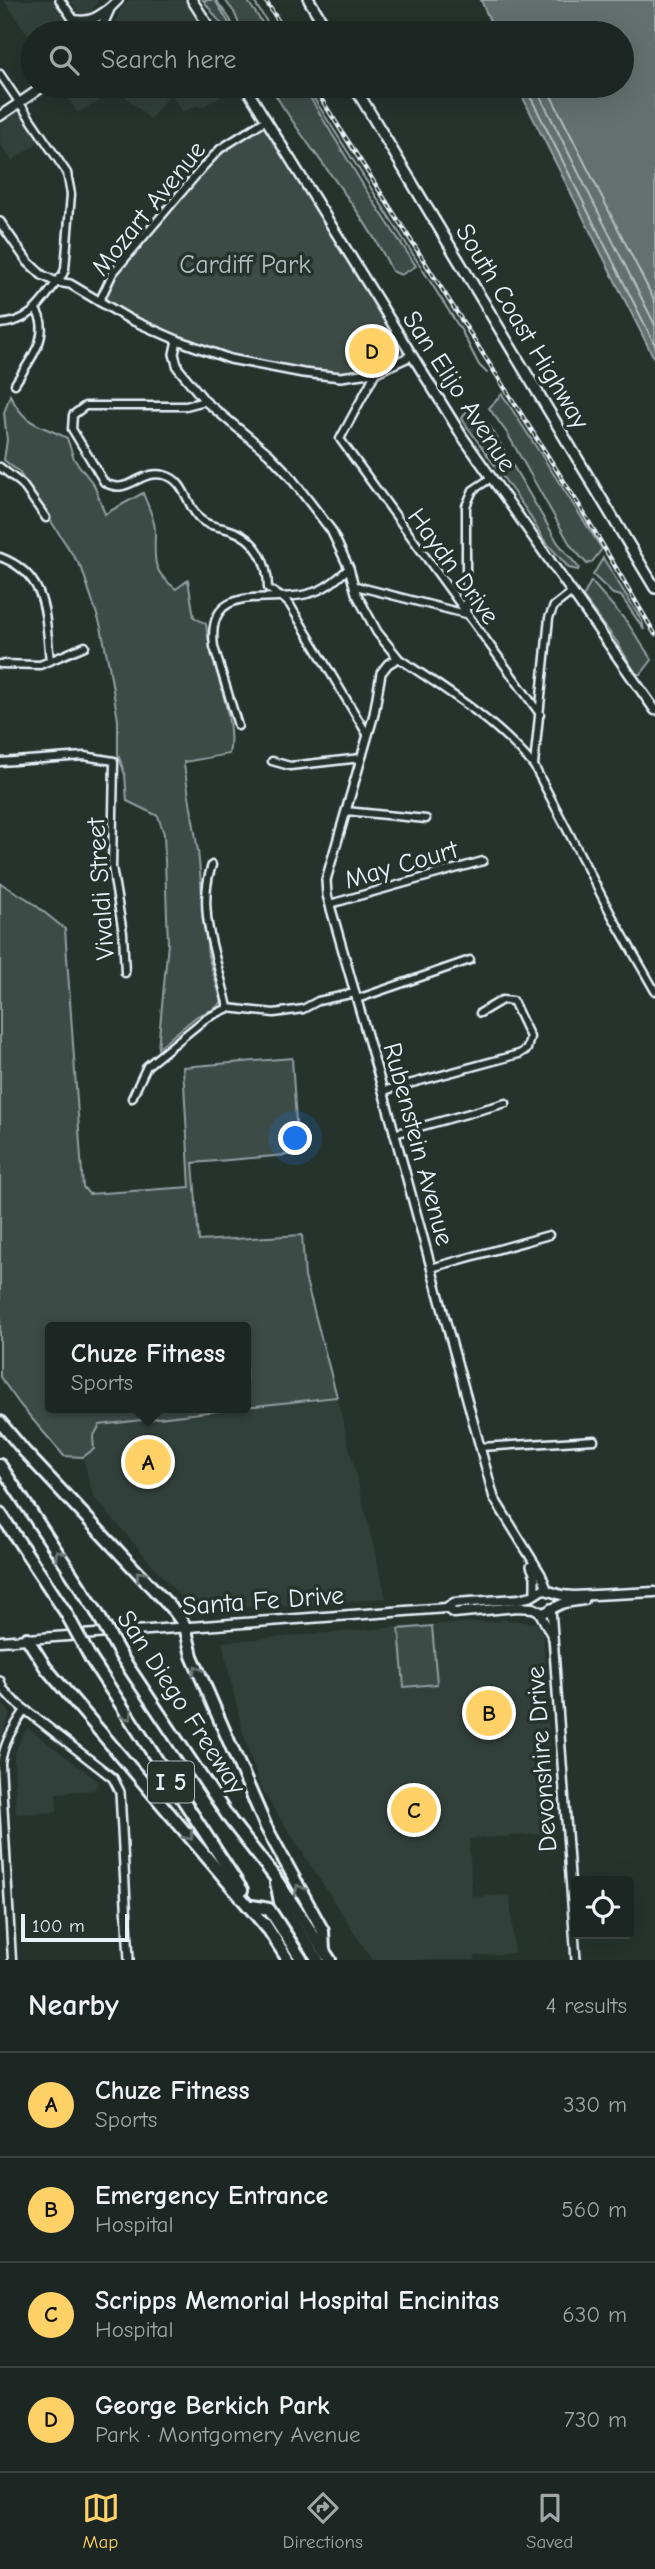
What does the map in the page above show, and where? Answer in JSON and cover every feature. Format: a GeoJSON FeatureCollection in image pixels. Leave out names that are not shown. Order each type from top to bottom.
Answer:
{"type":"FeatureCollection","features":[{"type":"Feature","properties":{"kind":"highway"},"geometry":{"type":"LineString","coordinates":[[0,1422],[185,1626],[192,1656],[255,1802],[323,1931],[324,1957]]}},
{"type":"Feature","properties":{"kind":"highway","name":"San Diego Freeway"},"geometry":{"type":"LineString","coordinates":[[0,1465],[96,1611],[121,1656],[231,1821],[274,1876],[324,1957]]}},
{"type":"Feature","properties":{"kind":"highway","name":"San Diego Freeway"},"geometry":{"type":"LineString","coordinates":[[0,1513],[66,1613],[90,1659],[288,1960]]}},
{"type":"Feature","properties":{"kind":"highway"},"geometry":{"type":"LineString","coordinates":[[27,1639],[46,1668],[267,1928]]}},
{"type":"Feature","properties":{"kind":"highway"},"geometry":{"type":"LineString","coordinates":[[252,1906],[268,1909],[302,1960]]}},
{"type":"Feature","properties":{"kind":"main road"},"geometry":{"type":"LineString","coordinates":[[87,21],[95,19],[118,0]]}},
{"type":"Feature","properties":{"kind":"main road"},"geometry":{"type":"LineString","coordinates":[[192,0],[205,21]]}},
{"type":"Feature","properties":{"kind":"main road"},"geometry":{"type":"LineString","coordinates":[[303,0],[316,21]]}},
{"type":"Feature","properties":{"kind":"main road"},"geometry":{"type":"LineString","coordinates":[[309,0],[322,21]]}},
{"type":"Feature","properties":{"kind":"main road"},"geometry":{"type":"LineString","coordinates":[[104,21],[110,8]]}},
{"type":"Feature","properties":{"kind":"main road"},"geometry":{"type":"LineString","coordinates":[[74,20],[78,21]]}},
{"type":"Feature","properties":{"kind":"main road"},"geometry":{"type":"LineString","coordinates":[[0,116],[25,98]]}},
{"type":"Feature","properties":{"kind":"main road","name":"San Elijo Avenue"},"geometry":{"type":"LineString","coordinates":[[252,98],[411,356],[491,478],[655,710]]}},
{"type":"Feature","properties":{"kind":"main road","name":"South Coast Highway"},"geometry":{"type":"LineString","coordinates":[[363,98],[655,588]]}},
{"type":"Feature","properties":{"kind":"main road"},"geometry":{"type":"LineString","coordinates":[[607,1596],[564,1603],[548,1611],[536,1610],[533,1594],[543,1589],[564,1595],[607,1596],[655,1592]]}},
{"type":"Feature","properties":{"kind":"main road"},"geometry":{"type":"LineString","coordinates":[[550,1592],[554,1599],[552,1608]]}},
{"type":"Feature","properties":{"kind":"main road","name":"Santa Fe Drive"},"geometry":{"type":"LineString","coordinates":[[0,1641],[446,1608],[454,1603],[512,1600],[533,1594]]}},
{"type":"Feature","properties":{"kind":"main road","name":"Santa Fe Drive"},"geometry":{"type":"LineString","coordinates":[[446,1608],[454,1613],[517,1607],[536,1610]]}},
{"type":"Feature","properties":{"kind":"street"},"geometry":{"type":"LineString","coordinates":[[60,0],[74,20]]}},
{"type":"Feature","properties":{"kind":"street"},"geometry":{"type":"LineString","coordinates":[[0,74],[67,173],[71,194],[65,269],[36,310],[25,318],[0,324]]}},
{"type":"Feature","properties":{"kind":"street","name":"Mozart Avenue"},"geometry":{"type":"LineString","coordinates":[[99,302],[113,274],[202,167],[220,149],[266,120]]}},
{"type":"Feature","properties":{"kind":"street"},"geometry":{"type":"LineString","coordinates":[[0,222],[28,262],[42,275],[56,282],[70,284],[99,302],[177,340],[230,359],[303,373],[341,377],[376,372],[411,356]]}},
{"type":"Feature","properties":{"kind":"street"},"geometry":{"type":"LineString","coordinates":[[15,384],[43,331],[42,319],[36,310]]}},
{"type":"Feature","properties":{"kind":"street"},"geometry":{"type":"LineString","coordinates":[[177,340],[174,354],[178,368],[205,401],[288,474],[331,530],[349,568],[356,593],[377,632],[398,658],[467,704],[520,750],[534,766],[611,914],[655,991]]}},
{"type":"Feature","properties":{"kind":"street","name":"Haydn Drive"},"geometry":{"type":"LineString","coordinates":[[376,372],[340,439],[540,714]]}},
{"type":"Feature","properties":{"kind":"street"},"geometry":{"type":"LineString","coordinates":[[205,401],[186,406],[85,406],[74,415],[72,429],[104,482],[114,488],[151,474],[165,475],[183,489],[197,517],[207,525],[236,532],[256,546],[268,574],[268,588],[282,596],[368,734]]}},
{"type":"Feature","properties":{"kind":"street"},"geometry":{"type":"LineString","coordinates":[[0,467],[22,484],[46,518]]}},
{"type":"Feature","properties":{"kind":"street"},"geometry":{"type":"LineString","coordinates":[[356,586],[466,614],[466,506],[473,490],[491,478]]}},
{"type":"Feature","properties":{"kind":"street"},"geometry":{"type":"LineString","coordinates":[[0,557],[17,564],[31,577],[43,599],[50,662]]}},
{"type":"Feature","properties":{"kind":"street"},"geometry":{"type":"LineString","coordinates":[[239,726],[214,647],[212,634],[221,611],[237,600],[271,595],[308,594],[326,587],[349,568]]}},
{"type":"Feature","properties":{"kind":"street"},"geometry":{"type":"LineString","coordinates":[[534,766],[549,618],[554,606],[572,592]]}},
{"type":"Feature","properties":{"kind":"street"},"geometry":{"type":"LineString","coordinates":[[0,664],[29,666],[50,662],[85,646]]}},
{"type":"Feature","properties":{"kind":"street","name":"Rubenstein Avenue"},"geometry":{"type":"LineString","coordinates":[[398,658],[388,664],[381,673],[374,714],[326,880],[330,904],[494,1498],[550,1592]]}},
{"type":"Feature","properties":{"kind":"street","name":"Vivaldi Street"},"geometry":{"type":"LineString","coordinates":[[0,762],[83,756],[114,761],[112,867],[123,933],[125,972]]}},
{"type":"Feature","properties":{"kind":"street"},"geometry":{"type":"LineString","coordinates":[[272,761],[290,766],[361,758]]}},
{"type":"Feature","properties":{"kind":"street"},"geometry":{"type":"LineString","coordinates":[[346,811],[426,819]]}},
{"type":"Feature","properties":{"kind":"street","name":"May Court"},"geometry":{"type":"LineString","coordinates":[[330,904],[483,861]]}},
{"type":"Feature","properties":{"kind":"street"},"geometry":{"type":"LineString","coordinates":[[212,865],[205,883],[211,944],[223,980],[228,1008]]}},
{"type":"Feature","properties":{"kind":"street"},"geometry":{"type":"LineString","coordinates":[[132,1098],[147,1066],[205,1019],[228,1008],[274,1013],[303,1009],[318,1001],[356,996],[470,960]]}},
{"type":"Feature","properties":{"kind":"street"},"geometry":{"type":"LineString","coordinates":[[383,1091],[519,1054],[527,1049],[530,1037],[513,1001],[502,1000],[480,1013]]}},
{"type":"Feature","properties":{"kind":"street"},"geometry":{"type":"LineString","coordinates":[[394,1134],[506,1102]]}},
{"type":"Feature","properties":{"kind":"street"},"geometry":{"type":"LineString","coordinates":[[431,1268],[549,1235]]}},
{"type":"Feature","properties":{"kind":"street"},"geometry":{"type":"LineString","coordinates":[[480,1447],[594,1440]]}},
{"type":"Feature","properties":{"kind":"street","name":"Rubenstein Avenue"},"geometry":{"type":"LineString","coordinates":[[529,1558],[535,1576],[533,1594]]}},
{"type":"Feature","properties":{"kind":"street","name":"Devonshire Drive"},"geometry":{"type":"LineString","coordinates":[[552,1608],[576,1960]]}},
{"type":"Feature","properties":{"kind":"street","name":"Devonshire Drive"},"geometry":{"type":"LineString","coordinates":[[536,1610],[553,1639]]}},
{"type":"Feature","properties":{"kind":"street"},"geometry":{"type":"LineString","coordinates":[[0,1681],[3,1689],[25,1710],[113,1778],[120,1792],[123,1804],[129,1960]]}},
{"type":"Feature","properties":{"kind":"street"},"geometry":{"type":"LineString","coordinates":[[12,1960],[1,1763],[3,1747],[25,1710]]}},
{"type":"Feature","properties":{"kind":"shaded area"},"geometry":{"type":"Polygon","coordinates":[[[4,0],[53,0],[68,21],[21,21],[21,25],[4,0]]]}},
{"type":"Feature","properties":{"kind":"shaded area"},"geometry":{"type":"Polygon","coordinates":[[[70,0],[99,0],[89,15],[79,13],[70,0]]]}},
{"type":"Feature","properties":{"kind":"shaded area"},"geometry":{"type":"Polygon","coordinates":[[[129,0],[188,0],[201,21],[115,21],[129,0]]]}},
{"type":"Feature","properties":{"kind":"shaded area"},"geometry":{"type":"Polygon","coordinates":[[[67,98],[102,98],[102,99],[78,113],[67,98]]]}},
{"type":"Feature","properties":{"kind":"shaded area"},"geometry":{"type":"Polygon","coordinates":[[[127,98],[168,98],[150,119],[127,98]]]}},
{"type":"Feature","properties":{"kind":"shaded area"},"geometry":{"type":"Polygon","coordinates":[[[174,98],[218,98],[200,108],[198,105],[183,112],[174,98]]]}},
{"type":"Feature","properties":{"kind":"shaded area"},"geometry":{"type":"Polygon","coordinates":[[[21,110],[43,139],[12,161],[0,143],[0,122],[21,110]]]}},
{"type":"Feature","properties":{"kind":"shaded area"},"geometry":{"type":"Polygon","coordinates":[[[337,1397],[386,1598],[319,1604],[190,1608],[93,1496],[83,1457],[94,1449],[93,1437],[100,1425],[202,1413],[251,1413],[251,1407],[337,1397]]]}},
{"type":"Feature","properties":{"kind":"shaded area"},"geometry":{"type":"Polygon","coordinates":[[[501,1619],[537,1623],[543,1634],[555,1833],[469,1839],[472,1897],[510,1895],[514,1953],[475,1956],[475,1960],[372,1960],[260,1787],[243,1732],[222,1642],[501,1619]]]}},
{"type":"Feature","properties":{"kind":"shaded area"},"geometry":{"type":"Polygon","coordinates":[[[0,1700],[10,1714],[0,1739],[0,1700]]]}},
{"type":"Feature","properties":{"kind":"shaded area"},"geometry":{"type":"Polygon","coordinates":[[[28,1728],[99,1782],[94,1790],[56,1793],[57,1812],[16,1814],[14,1755],[28,1728]]]}},
{"type":"Feature","properties":{"kind":"green space"},"geometry":{"type":"Polygon","coordinates":[[[203,0],[215,0],[228,21],[219,21],[203,0]]]}},
{"type":"Feature","properties":{"kind":"green space"},"geometry":{"type":"Polygon","coordinates":[[[225,0],[247,0],[261,21],[238,21],[225,0]]]}},
{"type":"Feature","properties":{"kind":"green space"},"geometry":{"type":"Polygon","coordinates":[[[278,98],[310,98],[416,266],[401,275],[392,271],[365,223],[278,98]]]}},
{"type":"Feature","properties":{"kind":"green space","name":"Cardiff Park"},"geometry":{"type":"Polygon","coordinates":[[[266,120],[411,356],[363,376],[293,372],[201,349],[100,302],[114,274],[217,153],[266,120]]]}},
{"type":"Feature","properties":{"kind":"green space"},"geometry":{"type":"Polygon","coordinates":[[[502,394],[602,549],[592,562],[587,564],[571,546],[507,433],[489,408],[502,394]]]}},
{"type":"Feature","properties":{"kind":"green space"},"geometry":{"type":"Polygon","coordinates":[[[10,395],[28,419],[67,438],[74,459],[94,485],[105,514],[143,493],[155,526],[155,557],[158,569],[176,589],[188,580],[194,617],[206,624],[226,707],[229,754],[184,762],[198,851],[208,956],[222,1002],[214,1009],[197,1016],[158,1048],[168,943],[164,834],[158,816],[127,801],[125,775],[118,754],[118,720],[109,666],[101,627],[82,569],[19,472],[4,460],[7,440],[4,413],[10,395]]]}},
{"type":"Feature","properties":{"kind":"green space"},"geometry":{"type":"Polygon","coordinates":[[[467,411],[477,415],[491,428],[558,543],[578,570],[569,568],[544,540],[527,511],[466,425],[462,418],[467,411]]]}},
{"type":"Feature","properties":{"kind":"green space"},"geometry":{"type":"Polygon","coordinates":[[[603,558],[642,621],[644,630],[621,596],[613,594],[593,575],[603,558]]]}},
{"type":"Feature","properties":{"kind":"green space"},"geometry":{"type":"Polygon","coordinates":[[[591,581],[627,622],[652,660],[641,674],[636,674],[617,642],[583,597],[591,581]]]}},
{"type":"Feature","properties":{"kind":"green space"},"geometry":{"type":"Polygon","coordinates":[[[0,883],[29,900],[65,929],[83,1187],[89,1194],[190,1187],[183,1067],[292,1058],[298,1154],[193,1163],[199,1241],[302,1235],[305,1277],[337,1397],[251,1406],[251,1322],[45,1322],[45,1413],[200,1413],[100,1425],[93,1437],[94,1449],[83,1457],[64,1456],[0,1377],[0,883]]]}},
{"type":"Feature","properties":{"kind":"green space"},"geometry":{"type":"Polygon","coordinates":[[[432,1626],[437,1684],[404,1687],[399,1629],[432,1626]]]}},
{"type":"Feature","properties":{"kind":"water"},"geometry":{"type":"Polygon","coordinates":[[[481,0],[655,0],[655,360],[523,98],[634,98],[634,21],[490,21],[481,0]]]}},
{"type":"Feature","properties":{"kind":"waterway"},"geometry":{"type":"LineString","coordinates":[[216,0],[231,21]]}},
{"type":"Feature","properties":{"kind":"waterway"},"geometry":{"type":"LineString","coordinates":[[253,0],[266,21]]}},
{"type":"Feature","properties":{"kind":"waterway"},"geometry":{"type":"LineString","coordinates":[[314,98],[461,330],[479,365],[487,373]]}},
{"type":"Feature","properties":{"kind":"railway"},"geometry":{"type":"LineString","coordinates":[[265,0],[278,21]]}},
{"type":"Feature","properties":{"kind":"railway"},"geometry":{"type":"LineString","coordinates":[[321,98],[579,505],[655,634]]}},
{"type":"Feature","properties":{"kind":"place","name":"George Berkich Park"},"geometry":{"type":"Point","coordinates":[372,351]}},
{"type":"Feature","properties":{"kind":"place","name":"Chuze Fitness"},"geometry":{"type":"Point","coordinates":[148,1462]}},
{"type":"Feature","properties":{"kind":"place","name":"Emergency Entrance"},"geometry":{"type":"Point","coordinates":[489,1713]}},
{"type":"Feature","properties":{"kind":"place","name":"Scripps Memorial Hospital Encinitas"},"geometry":{"type":"Point","coordinates":[414,1810]}}]}
